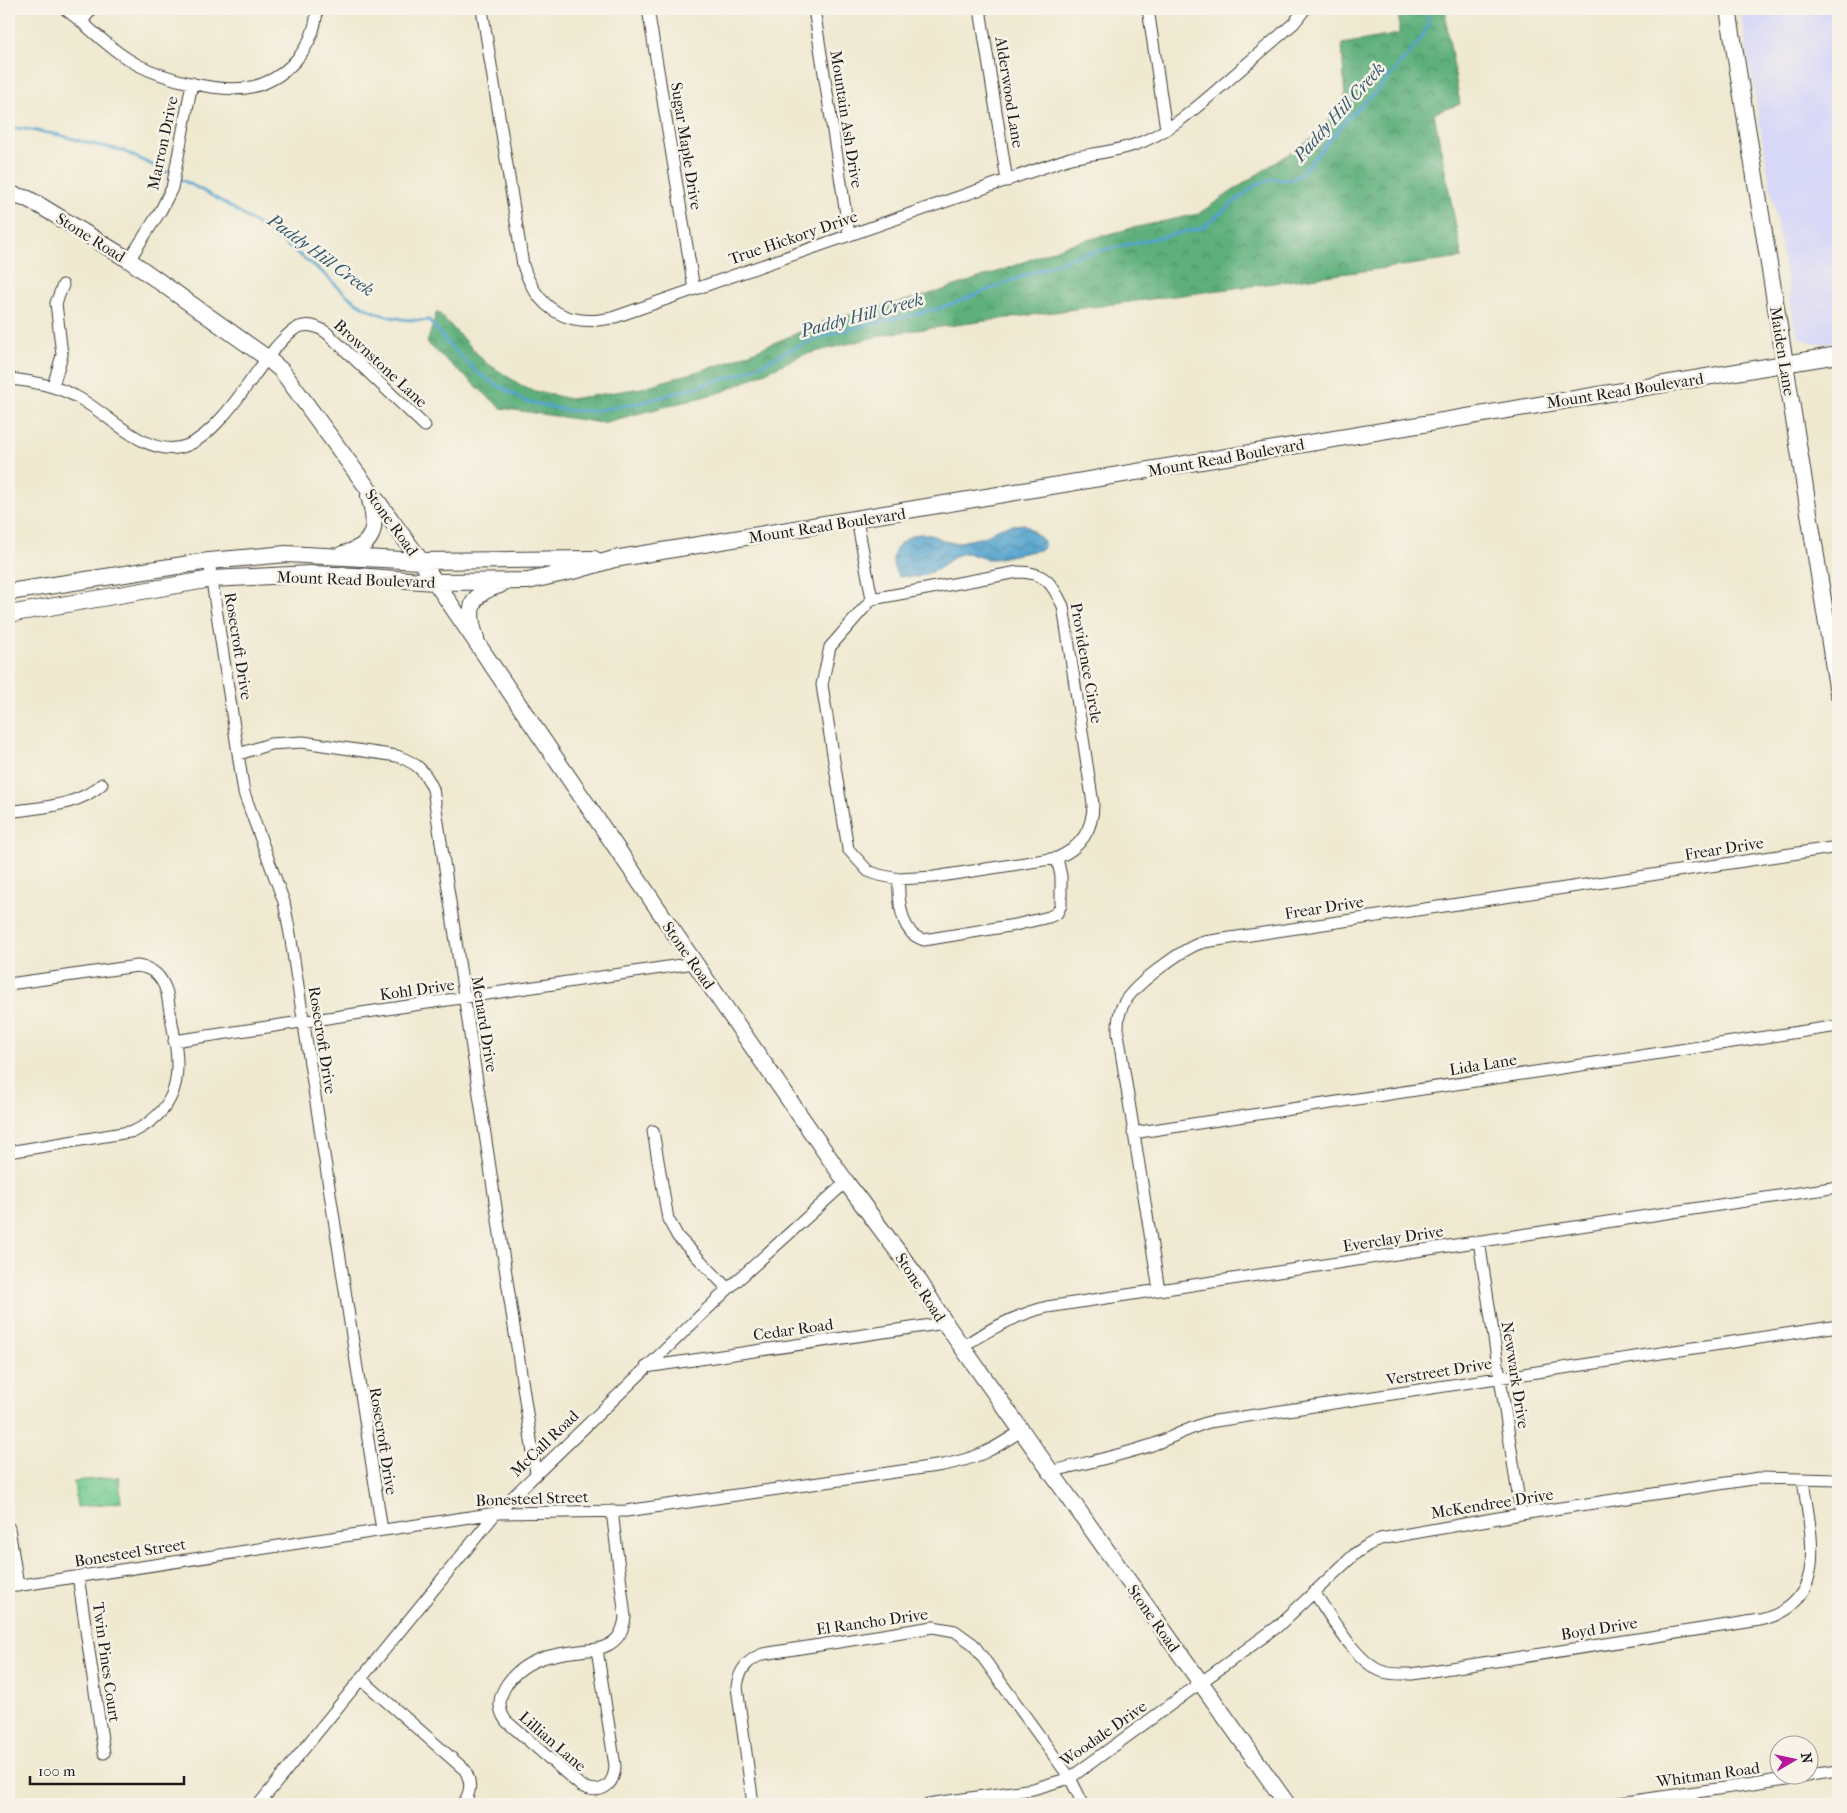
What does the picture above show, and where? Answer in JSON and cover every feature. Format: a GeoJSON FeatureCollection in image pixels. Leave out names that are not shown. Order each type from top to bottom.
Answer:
{"type":"FeatureCollection","features":[{"type":"Feature","properties":{"kind":"street"},"geometry":{"type":"LineString","coordinates":[[66,9],[103,40],[137,64],[157,74],[192,83],[232,88],[246,88],[280,75],[298,58],[310,40],[317,9]]}},
{"type":"Feature","properties":{"kind":"street"},"geometry":{"type":"LineString","coordinates":[[82,21],[92,9]]}},
{"type":"Feature","properties":{"kind":"street","name":"True Hickory Drive"},"geometry":{"type":"LineString","coordinates":[[482,9],[523,265],[527,279],[532,288],[554,311],[574,320],[592,322],[615,317],[1070,158],[1134,144],[1166,129],[1197,107],[1294,23],[1305,9]]}},
{"type":"Feature","properties":{"kind":"street","name":"Sugar Maple Drive"},"geometry":{"type":"LineString","coordinates":[[648,9],[694,289]]}},
{"type":"Feature","properties":{"kind":"street","name":"Mountain Ash Drive"},"geometry":{"type":"LineString","coordinates":[[814,9],[849,234]]}},
{"type":"Feature","properties":{"kind":"street","name":"Alderwood Lane"},"geometry":{"type":"LineString","coordinates":[[980,9],[1007,181]]}},
{"type":"Feature","properties":{"kind":"street"},"geometry":{"type":"LineString","coordinates":[[1148,9],[1166,129]]}},
{"type":"Feature","properties":{"kind":"street","name":"Maiden Lane"},"geometry":{"type":"LineString","coordinates":[[1728,9],[1838,693]]}},
{"type":"Feature","properties":{"kind":"street","name":"Marron Drive"},"geometry":{"type":"LineString","coordinates":[[129,260],[161,210],[172,188],[192,83]]}},
{"type":"Feature","properties":{"kind":"street","name":"Stone Road"},"geometry":{"type":"LineString","coordinates":[[9,194],[28,199],[39,205],[129,260],[267,358],[282,371],[420,561],[694,963],[846,1182],[916,1276],[944,1323],[1287,1804]]}},
{"type":"Feature","properties":{"kind":"street"},"geometry":{"type":"LineString","coordinates":[[53,386],[62,355],[56,303],[63,285]]}},
{"type":"Feature","properties":{"kind":"street","name":"Brownstone Lane"},"geometry":{"type":"LineString","coordinates":[[267,358],[291,332],[305,326],[316,327],[327,333],[425,426]]}},
{"type":"Feature","properties":{"kind":"street","name":"Mount Read Boulevard"},"geometry":{"type":"LineString","coordinates":[[9,614],[212,579],[310,574],[434,582],[528,581],[614,559],[1838,355]]}},
{"type":"Feature","properties":{"kind":"street"},"geometry":{"type":"LineString","coordinates":[[9,379],[53,386],[86,402],[146,442],[160,448],[178,448],[197,441],[213,428],[267,358]]}},
{"type":"Feature","properties":{"kind":"street"},"geometry":{"type":"LineString","coordinates":[[334,556],[360,549],[370,537],[374,526],[374,512],[366,486]]}},
{"type":"Feature","properties":{"kind":"street"},"geometry":{"type":"LineString","coordinates":[[857,520],[872,599]]}},
{"type":"Feature","properties":{"kind":"street","name":"Mount Read Boulevard"},"geometry":{"type":"LineString","coordinates":[[9,592],[210,561],[286,554],[420,561],[614,559]]}},
{"type":"Feature","properties":{"kind":"street","name":"Rosecroft Drive"},"geometry":{"type":"LineString","coordinates":[[210,561],[244,792],[249,811],[284,902],[382,1530]]}},
{"type":"Feature","properties":{"kind":"street","name":"Providence Circle"},"geometry":{"type":"LineString","coordinates":[[1018,572],[1033,572],[1046,579],[1056,590],[1063,606],[1066,621],[1093,817],[1087,832],[1079,844],[1068,853],[1056,858],[934,877],[899,879],[868,871],[848,849],[822,685],[830,647],[872,599],[1018,572]]}},
{"type":"Feature","properties":{"kind":"street"},"geometry":{"type":"LineString","coordinates":[[480,650],[472,625],[472,604],[480,593],[514,581]]}},
{"type":"Feature","properties":{"kind":"street","name":"Menard Drive"},"geometry":{"type":"LineString","coordinates":[[239,754],[270,744],[303,742],[396,756],[420,767],[428,777],[433,789],[536,1473]]}},
{"type":"Feature","properties":{"kind":"street"},"geometry":{"type":"LineString","coordinates":[[9,812],[73,801],[89,794],[102,784]]}},
{"type":"Feature","properties":{"kind":"street","name":"Frear Drive"},"geometry":{"type":"LineString","coordinates":[[1159,1290],[1118,1033],[1119,1014],[1128,996],[1134,990],[1194,945],[1838,847]]}},
{"type":"Feature","properties":{"kind":"street"},"geometry":{"type":"LineString","coordinates":[[899,879],[900,906],[909,930],[915,936],[924,940],[1014,925],[1049,917],[1057,913],[1061,905],[1061,876],[1056,858]]}},
{"type":"Feature","properties":{"kind":"street","name":"Kohl Drive"},"geometry":{"type":"LineString","coordinates":[[174,1041],[694,963]]}},
{"type":"Feature","properties":{"kind":"street"},"geometry":{"type":"LineString","coordinates":[[9,984],[124,967],[146,967],[159,976],[164,984],[177,1071],[174,1091],[161,1113],[151,1123],[135,1131],[9,1152]]}},
{"type":"Feature","properties":{"kind":"street","name":"Lida Lane"},"geometry":{"type":"LineString","coordinates":[[1133,1133],[1838,1026]]}},
{"type":"Feature","properties":{"kind":"street"},"geometry":{"type":"LineString","coordinates":[[653,1131],[668,1219],[678,1237],[728,1289]]}},
{"type":"Feature","properties":{"kind":"street","name":"McCall Road"},"geometry":{"type":"LineString","coordinates":[[259,1804],[496,1513],[728,1289],[846,1182]]}},
{"type":"Feature","properties":{"kind":"street","name":"Everclay Drive"},"geometry":{"type":"LineString","coordinates":[[962,1347],[998,1325],[1027,1312],[1047,1307],[1838,1187]]}},
{"type":"Feature","properties":{"kind":"street","name":"Newwark Drive"},"geometry":{"type":"LineString","coordinates":[[1479,1241],[1521,1514]]}},
{"type":"Feature","properties":{"kind":"street","name":"Cedar Road"},"geometry":{"type":"LineString","coordinates":[[646,1367],[944,1323]]}},
{"type":"Feature","properties":{"kind":"street","name":"Verstreet Drive"},"geometry":{"type":"LineString","coordinates":[[1050,1472],[1134,1451],[1194,1426],[1209,1422],[1838,1326]]}},
{"type":"Feature","properties":{"kind":"street","name":"Bonesteel Street"},"geometry":{"type":"LineString","coordinates":[[13,1586],[496,1513],[612,1511],[943,1465],[979,1457],[1021,1431]]}},
{"type":"Feature","properties":{"kind":"street","name":"McKendree Drive"},"geometry":{"type":"LineString","coordinates":[[1200,1683],[1277,1627],[1356,1552],[1380,1539],[1521,1514],[1758,1478],[1838,1480]]}},
{"type":"Feature","properties":{"kind":"street","name":"Boyd Drive"},"geometry":{"type":"LineString","coordinates":[[1314,1592],[1358,1654],[1369,1665],[1382,1671],[1396,1674],[1412,1674],[1772,1617],[1793,1605],[1808,1583],[1812,1570],[1813,1555],[1803,1480]]}},
{"type":"Feature","properties":{"kind":"street","name":"Lillian Lane"},"geometry":{"type":"LineString","coordinates":[[597,1649],[615,1766],[614,1776],[610,1783],[597,1790],[589,1790],[581,1786],[506,1722],[500,1710],[500,1704],[501,1696],[512,1678],[534,1661],[559,1653],[606,1647],[615,1642],[624,1627],[625,1617],[612,1511]]}},
{"type":"Feature","properties":{"kind":"street"},"geometry":{"type":"LineString","coordinates":[[9,1528],[13,1586]]}},
{"type":"Feature","properties":{"kind":"street","name":"Twin Pines Court"},"geometry":{"type":"LineString","coordinates":[[78,1576],[104,1753]]}},
{"type":"Feature","properties":{"kind":"street","name":"El Rancho Drive"},"geometry":{"type":"LineString","coordinates":[[753,1804],[738,1698],[738,1678],[748,1662],[763,1654],[922,1628],[944,1628],[955,1631],[973,1644],[1070,1778],[1083,1804]]}},
{"type":"Feature","properties":{"kind":"street"},"geometry":{"type":"LineString","coordinates":[[361,1678],[466,1770],[470,1789],[462,1804]]}},
{"type":"Feature","properties":{"kind":"street","name":"Woodale Drive"},"geometry":{"type":"LineString","coordinates":[[928,1804],[1033,1789],[1070,1778],[1200,1683]]}},
{"type":"Feature","properties":{"kind":"street","name":"Whitman Road"},"geometry":{"type":"LineString","coordinates":[[1820,1773],[1838,1771]]}},
{"type":"Feature","properties":{"kind":"street","name":"Whitman Road"},"geometry":{"type":"LineString","coordinates":[[1613,1804],[1770,1781]]}},
{"type":"Feature","properties":{"kind":"shaded area"},"geometry":{"type":"Polygon","coordinates":[[[1740,9],[1838,9],[1838,341],[1820,344],[1811,343],[1799,336],[1795,328],[1740,9]]]}},
{"type":"Feature","properties":{"kind":"green space"},"geometry":{"type":"Polygon","coordinates":[[[1399,9],[1446,9],[1446,21],[1460,104],[1434,113],[1462,258],[887,334],[803,355],[722,392],[602,423],[501,408],[427,343],[437,311],[485,362],[527,389],[570,399],[641,388],[726,363],[826,321],[937,292],[1003,270],[1064,246],[1128,229],[1198,214],[1315,136],[1345,101],[1342,44],[1399,34],[1399,9]]]}},
{"type":"Feature","properties":{"kind":"green space"},"geometry":{"type":"Polygon","coordinates":[[[119,1477],[121,1502],[77,1507],[74,1481],[119,1477]]]}},
{"type":"Feature","properties":{"kind":"water"},"geometry":{"type":"Polygon","coordinates":[[[1025,524],[1044,541],[1044,548],[994,559],[986,559],[967,553],[957,555],[937,570],[918,577],[898,576],[894,567],[893,558],[897,547],[904,540],[918,534],[927,534],[955,543],[987,536],[1002,527],[1025,524]]]}},
{"type":"Feature","properties":{"kind":"waterway","name":"Paddy Hill Creek"},"geometry":{"type":"LineString","coordinates":[[182,180],[201,189],[272,234],[364,307],[391,317],[429,320],[448,344],[479,374],[525,401],[564,410],[592,411],[640,403],[744,373],[796,347],[833,333],[941,308],[1076,256],[1202,228],[1257,184],[1272,179],[1289,180],[1301,174],[1349,117],[1381,87],[1418,43],[1429,25],[1426,9]]}},
{"type":"Feature","properties":{"kind":"waterway","name":"Paddy Hill Creek"},"geometry":{"type":"LineString","coordinates":[[9,128],[60,135],[121,150],[167,172]]}}]}
